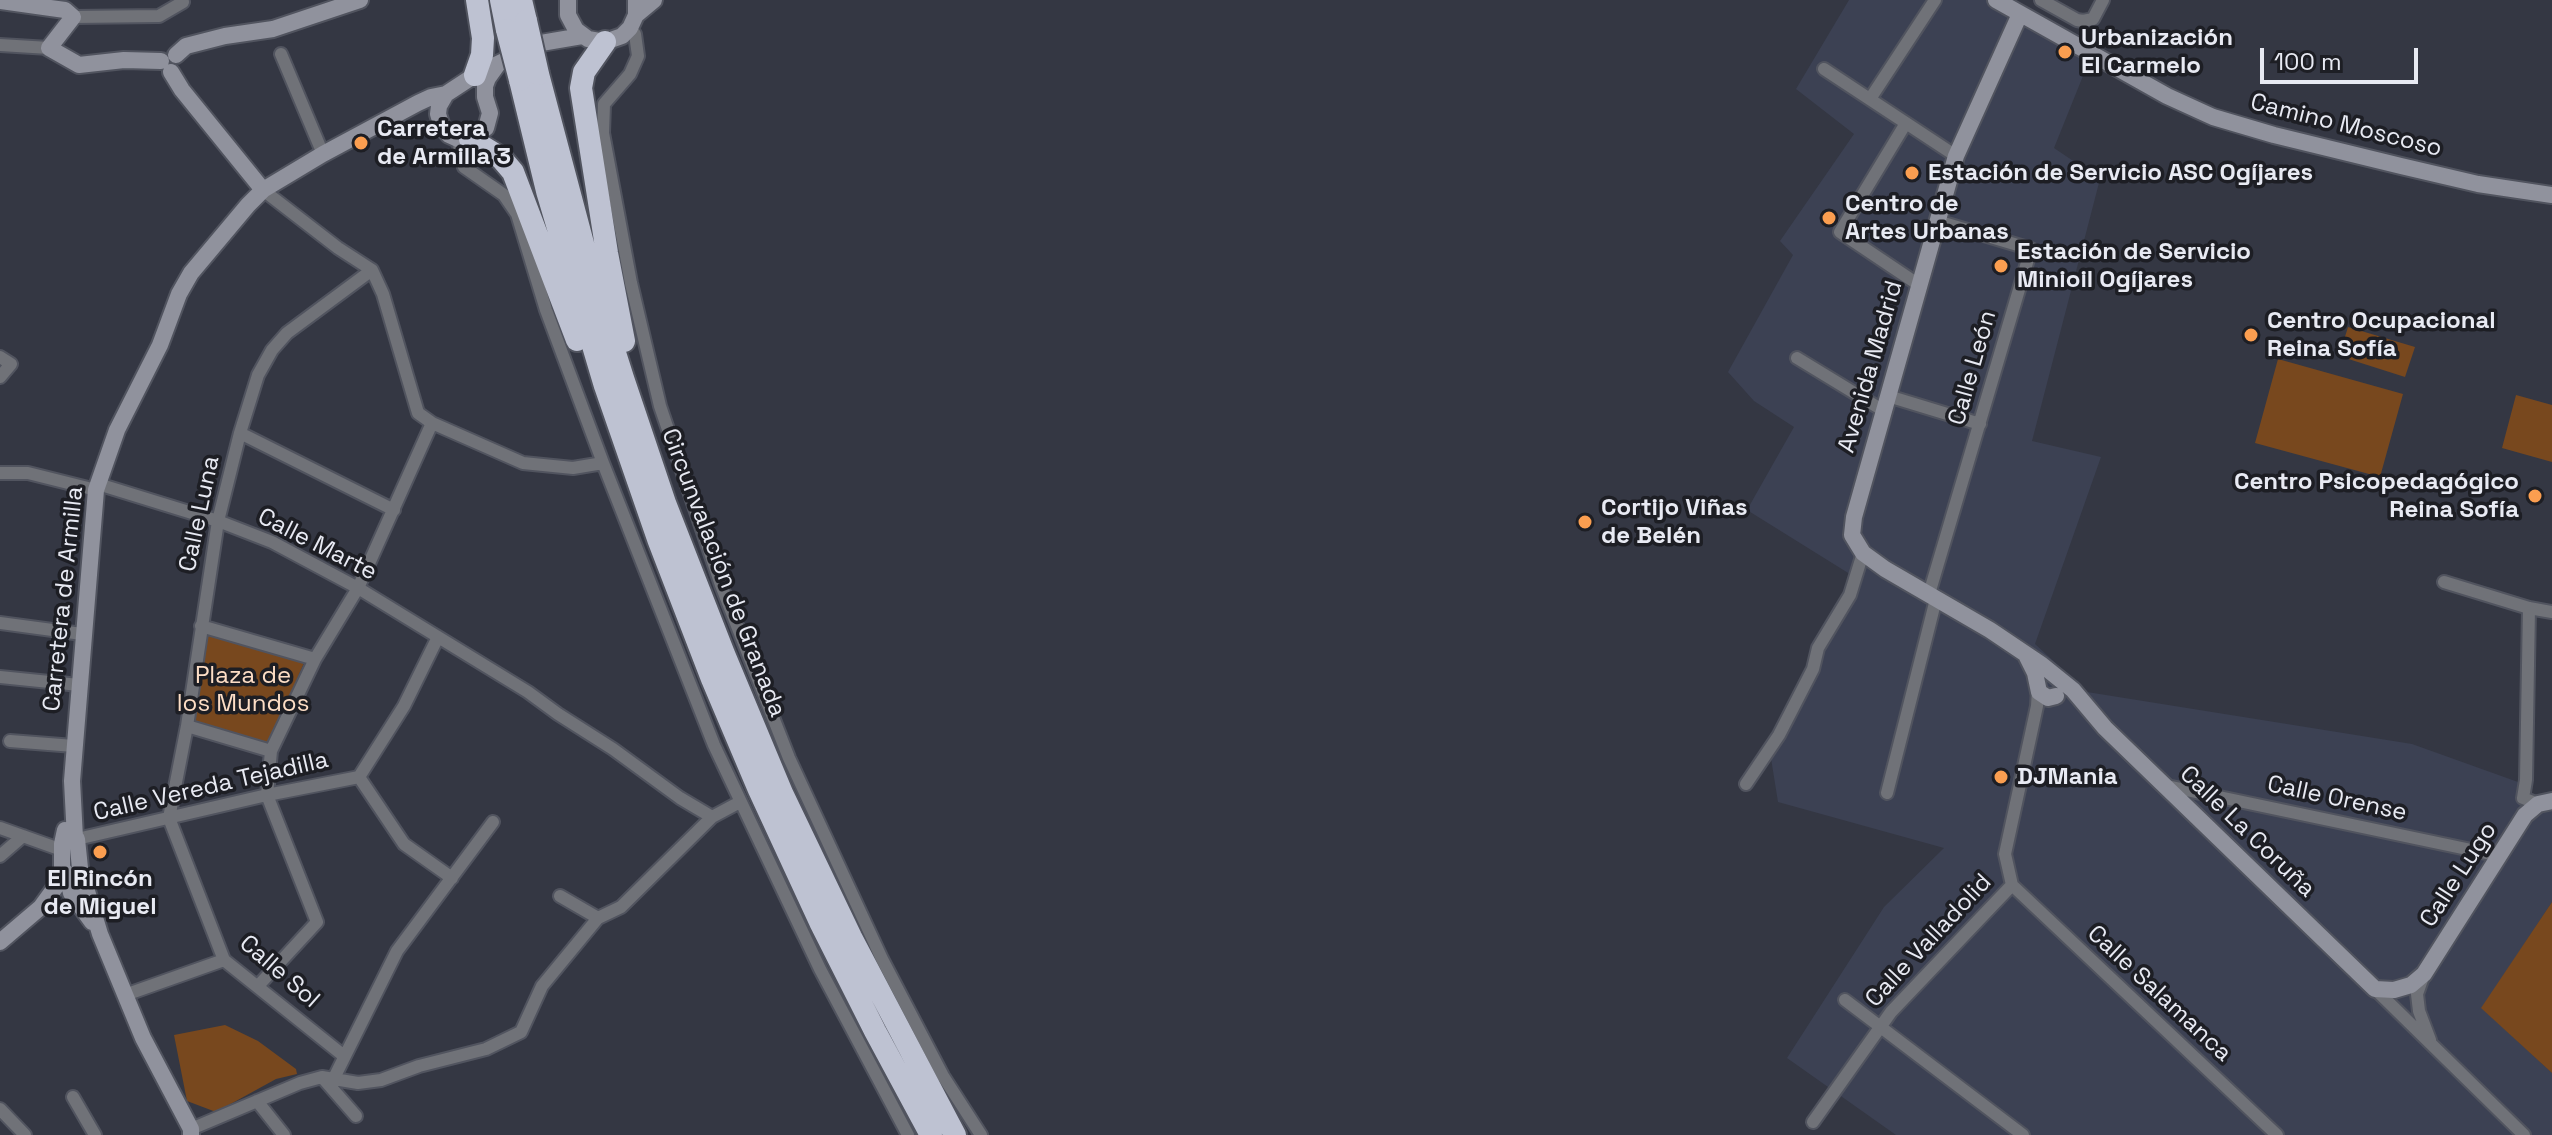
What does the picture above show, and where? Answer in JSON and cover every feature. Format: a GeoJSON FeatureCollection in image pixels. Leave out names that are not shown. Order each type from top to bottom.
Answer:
{"type":"FeatureCollection","features":[{"type":"Feature","properties":{"kind":"highway"},"geometry":{"type":"LineString","coordinates":[[460,86],[482,55],[483,38],[477,0]]}},
{"type":"Feature","properties":{"kind":"highway","name":"Circunvalación de Granada"},"geometry":{"type":"LineString","coordinates":[[501,0],[518,17],[547,191],[577,294],[634,470],[712,679],[820,922],[931,1135]]}},
{"type":"Feature","properties":{"kind":"highway"},"geometry":{"type":"LineString","coordinates":[[605,42],[584,72],[581,88],[607,253],[632,375],[634,409]]}},
{"type":"Feature","properties":{"kind":"highway","name":"Circunvalación de Granada"},"geometry":{"type":"LineString","coordinates":[[529,77],[665,503],[719,641],[782,793],[897,1028],[955,1135]]}},
{"type":"Feature","properties":{"kind":"highway"},"geometry":{"type":"LineString","coordinates":[[465,139],[501,158],[513,172],[615,443],[634,470]]}},
{"type":"Feature","properties":{"kind":"street"},"geometry":{"type":"LineString","coordinates":[[0,45],[49,48],[79,65],[124,60],[169,63],[186,46],[273,29],[360,0]]}},
{"type":"Feature","properties":{"kind":"street"},"geometry":{"type":"LineString","coordinates":[[568,4],[571,23],[582,36],[605,42],[622,36],[634,14],[654,0]]}},
{"type":"Feature","properties":{"kind":"street"},"geometry":{"type":"LineString","coordinates":[[1870,99],[1935,0]]}},
{"type":"Feature","properties":{"kind":"street","name":"Camino Moscoso"},"geometry":{"type":"LineString","coordinates":[[1986,0],[1994,5],[2008,24],[2008,7],[2069,37],[2180,102],[2245,127],[2478,184],[2552,195]]}},
{"type":"Feature","properties":{"kind":"street"},"geometry":{"type":"LineString","coordinates":[[2041,0],[2083,21],[2093,19],[2103,0]]}},
{"type":"Feature","properties":{"kind":"street"},"geometry":{"type":"LineString","coordinates":[[0,1],[65,10],[73,17],[159,16],[183,2]]}},
{"type":"Feature","properties":{"kind":"street"},"geometry":{"type":"LineString","coordinates":[[541,43],[555,28],[568,4]]}},
{"type":"Feature","properties":{"kind":"street","name":"Avenida Madrid"},"geometry":{"type":"LineString","coordinates":[[1863,553],[1852,535],[1854,517],[1956,156],[2008,7]]}},
{"type":"Feature","properties":{"kind":"street"},"geometry":{"type":"LineString","coordinates":[[634,14],[636,64],[604,104],[603,133],[631,283],[660,406],[721,585],[789,758],[882,959],[943,1076],[981,1135]]}},
{"type":"Feature","properties":{"kind":"street"},"geometry":{"type":"LineString","coordinates":[[49,48],[73,17]]}},
{"type":"Feature","properties":{"kind":"street"},"geometry":{"type":"LineString","coordinates":[[541,43],[582,36]]}},
{"type":"Feature","properties":{"kind":"street","name":"Carretera de Armilla"},"geometry":{"type":"LineString","coordinates":[[191,1132],[143,1038],[71,872],[69,841],[74,746],[97,487],[117,430],[160,345],[179,294],[191,273],[263,190],[323,154],[541,43]]}},
{"type":"Feature","properties":{"kind":"street"},"geometry":{"type":"LineString","coordinates":[[281,54],[323,154]]}},
{"type":"Feature","properties":{"kind":"street"},"geometry":{"type":"LineString","coordinates":[[169,63],[182,90],[263,190],[372,270],[383,294],[418,413],[432,423],[523,463],[573,468],[603,463]]}},
{"type":"Feature","properties":{"kind":"street"},"geometry":{"type":"LineString","coordinates":[[395,117],[413,115],[439,123],[449,135],[465,139],[483,132],[490,113],[485,97],[488,78],[498,64]]}},
{"type":"Feature","properties":{"kind":"street"},"geometry":{"type":"LineString","coordinates":[[1824,69],[1956,156]]}},
{"type":"Feature","properties":{"kind":"street"},"geometry":{"type":"LineString","coordinates":[[439,123],[439,106],[460,86],[473,89],[485,97]]}},
{"type":"Feature","properties":{"kind":"street"},"geometry":{"type":"LineString","coordinates":[[1906,123],[1840,232],[1919,285]]}},
{"type":"Feature","properties":{"kind":"street"},"geometry":{"type":"LineString","coordinates":[[465,139],[459,151],[464,167],[504,195],[517,214],[546,310],[714,745],[820,969],[908,1135]]}},
{"type":"Feature","properties":{"kind":"street","name":"Calle León"},"geometry":{"type":"LineString","coordinates":[[1887,793],[1932,596],[2031,249],[1937,221]]}},
{"type":"Feature","properties":{"kind":"street","name":"Calle Luna"},"geometry":{"type":"LineString","coordinates":[[169,818],[187,726],[218,521],[258,375],[272,350],[287,333],[372,270]]}},
{"type":"Feature","properties":{"kind":"street"},"geometry":{"type":"LineString","coordinates":[[1797,358],[1886,403],[1980,424]]}},
{"type":"Feature","properties":{"kind":"street"},"geometry":{"type":"LineString","coordinates":[[0,377],[6,361]]}},
{"type":"Feature","properties":{"kind":"street"},"geometry":{"type":"LineString","coordinates":[[258,986],[317,922],[267,795],[271,751],[315,659],[358,588],[432,423]]}},
{"type":"Feature","properties":{"kind":"street"},"geometry":{"type":"LineString","coordinates":[[240,433],[394,510]]}},
{"type":"Feature","properties":{"kind":"street","name":"Calle Marte"},"geometry":{"type":"LineString","coordinates":[[0,473],[28,473],[97,487],[218,521],[272,542],[358,588],[503,676],[712,817]]}},
{"type":"Feature","properties":{"kind":"street"},"geometry":{"type":"LineString","coordinates":[[1746,784],[1779,735],[1813,669],[1818,648],[1850,595],[1863,553],[2027,655],[2056,688]]}},
{"type":"Feature","properties":{"kind":"street"},"geometry":{"type":"LineString","coordinates":[[2444,582],[2552,612]]}},
{"type":"Feature","properties":{"kind":"street"},"geometry":{"type":"LineString","coordinates":[[2529,608],[2526,780],[2523,798],[2545,802]]}},
{"type":"Feature","properties":{"kind":"street"},"geometry":{"type":"LineString","coordinates":[[0,623],[82,634]]}},
{"type":"Feature","properties":{"kind":"street"},"geometry":{"type":"LineString","coordinates":[[201,626],[315,659]]}},
{"type":"Feature","properties":{"kind":"street"},"geometry":{"type":"LineString","coordinates":[[359,777],[404,706],[438,637]]}},
{"type":"Feature","properties":{"kind":"street"},"geometry":{"type":"LineString","coordinates":[[2027,655],[2038,687]]}},
{"type":"Feature","properties":{"kind":"street"},"geometry":{"type":"LineString","coordinates":[[2038,687],[2044,676],[2056,688]]}},
{"type":"Feature","properties":{"kind":"street"},"geometry":{"type":"LineString","coordinates":[[0,677],[79,685]]}},
{"type":"Feature","properties":{"kind":"street","name":"Calle Valladolid"},"geometry":{"type":"LineString","coordinates":[[1813,1122],[1880,1025],[2012,885],[2005,854],[2037,706],[2038,687]]}},
{"type":"Feature","properties":{"kind":"street","name":"Calle Valladolid"},"geometry":{"type":"LineString","coordinates":[[2033,726],[2056,688]]}},
{"type":"Feature","properties":{"kind":"street","name":"Calle La Coruña"},"geometry":{"type":"LineString","coordinates":[[2056,688],[2073,690],[2087,709],[2165,786],[2524,1135]]}},
{"type":"Feature","properties":{"kind":"street"},"geometry":{"type":"LineString","coordinates":[[187,726],[271,751]]}},
{"type":"Feature","properties":{"kind":"street","name":"Carretera de Armilla"},"geometry":{"type":"LineString","coordinates":[[10,741],[74,746]]}},
{"type":"Feature","properties":{"kind":"street","name":"Calle Vereda Tejadilla"},"geometry":{"type":"LineString","coordinates":[[69,841],[359,777],[404,844],[452,878]]}},
{"type":"Feature","properties":{"kind":"street","name":"Calle Orense"},"geometry":{"type":"LineString","coordinates":[[2165,786],[2500,856]]}},
{"type":"Feature","properties":{"kind":"street"},"geometry":{"type":"LineString","coordinates":[[191,1132],[300,1083],[328,1078],[358,1083],[381,1080],[419,1066],[486,1049],[521,1032],[542,986],[598,918],[621,907],[712,817],[740,802]]}},
{"type":"Feature","properties":{"kind":"street","name":"Calle Lugo"},"geometry":{"type":"LineString","coordinates":[[2424,974],[2525,815],[2545,802]]}},
{"type":"Feature","properties":{"kind":"street","name":"Calle Sol"},"geometry":{"type":"LineString","coordinates":[[169,818],[224,960],[344,1056]]}},
{"type":"Feature","properties":{"kind":"street"},"geometry":{"type":"LineString","coordinates":[[328,1078],[344,1056],[397,951],[493,822]]}},
{"type":"Feature","properties":{"kind":"street"},"geometry":{"type":"LineString","coordinates":[[0,828],[23,836],[69,841]]}},
{"type":"Feature","properties":{"kind":"street"},"geometry":{"type":"LineString","coordinates":[[0,856],[23,836]]}},
{"type":"Feature","properties":{"kind":"street"},"geometry":{"type":"LineString","coordinates":[[0,942],[41,907],[71,872]]}},
{"type":"Feature","properties":{"kind":"street","name":"Calle Salamanca"},"geometry":{"type":"LineString","coordinates":[[2012,885],[2277,1135]]}},
{"type":"Feature","properties":{"kind":"street"},"geometry":{"type":"LineString","coordinates":[[560,896],[598,918]]}},
{"type":"Feature","properties":{"kind":"street"},"geometry":{"type":"LineString","coordinates":[[125,995],[224,960]]}},
{"type":"Feature","properties":{"kind":"street"},"geometry":{"type":"LineString","coordinates":[[2375,989],[2394,990],[2411,985],[2424,974]]}},
{"type":"Feature","properties":{"kind":"street","name":"Calle La Coruña"},"geometry":{"type":"LineString","coordinates":[[2424,974],[2417,994],[2419,1011],[2431,1043]]}},
{"type":"Feature","properties":{"kind":"street"},"geometry":{"type":"LineString","coordinates":[[1845,1000],[2023,1135]]}},
{"type":"Feature","properties":{"kind":"street"},"geometry":{"type":"LineString","coordinates":[[328,1078],[356,1116]]}},
{"type":"Feature","properties":{"kind":"street"},"geometry":{"type":"LineString","coordinates":[[73,1097],[95,1135]]}},
{"type":"Feature","properties":{"kind":"street"},"geometry":{"type":"LineString","coordinates":[[257,1101],[284,1135]]}},
{"type":"Feature","properties":{"kind":"street"},"geometry":{"type":"LineString","coordinates":[[0,1109],[25,1135]]}},
{"type":"Feature","properties":{"kind":"shaded area"},"geometry":{"type":"Polygon","coordinates":[[[1849,0],[1989,0],[2089,61],[2054,148],[2100,179],[2032,441],[2101,457],[2035,644],[2087,692],[2412,744],[2518,782],[2541,808],[2552,807],[2552,902],[2482,1008],[2552,1073],[2552,1135],[1896,1135],[1787,1058],[1884,907],[1944,848],[1778,802],[1770,752],[1853,576],[1747,510],[1794,427],[1754,401],[1728,372],[1793,255],[1780,241],[1854,134],[1796,89],[1849,0]]]}},
{"type":"Feature","properties":{"kind":"green space"},"geometry":{"type":"Polygon","coordinates":[[[2348,327],[2415,347],[2405,377],[2339,356],[2348,327]]]}},
{"type":"Feature","properties":{"kind":"green space"},"geometry":{"type":"Polygon","coordinates":[[[2278,359],[2403,394],[2380,477],[2255,443],[2278,359]]]}},
{"type":"Feature","properties":{"kind":"green space"},"geometry":{"type":"Polygon","coordinates":[[[2516,395],[2552,405],[2552,462],[2502,448],[2516,395]]]}},
{"type":"Feature","properties":{"kind":"green space","name":"Plaza de los Mundos"},"geometry":{"type":"Polygon","coordinates":[[[208,635],[304,663],[269,743],[193,720],[208,635]]]}},
{"type":"Feature","properties":{"kind":"green space"},"geometry":{"type":"Polygon","coordinates":[[[2552,902],[2552,1073],[2481,1008],[2552,902]]]}},
{"type":"Feature","properties":{"kind":"green space"},"geometry":{"type":"Polygon","coordinates":[[[225,1025],[258,1041],[296,1069],[297,1074],[276,1079],[216,1112],[187,1101],[174,1035],[225,1025]]]}},
{"type":"Feature","properties":{"kind":"place","name":"Urbanización El Carmelo"},"geometry":{"type":"Point","coordinates":[2065,52]}},
{"type":"Feature","properties":{"kind":"place","name":"Carretera de Armilla 3"},"geometry":{"type":"Point","coordinates":[361,143]}},
{"type":"Feature","properties":{"kind":"place","name":"Estación de Servicio ASC Ogíjares"},"geometry":{"type":"Point","coordinates":[1912,173]}},
{"type":"Feature","properties":{"kind":"place","name":"Centro de Artes Urbanas"},"geometry":{"type":"Point","coordinates":[1829,218]}},
{"type":"Feature","properties":{"kind":"place","name":"Estación de Servicio Minioil Ogíjares"},"geometry":{"type":"Point","coordinates":[2001,266]}},
{"type":"Feature","properties":{"kind":"place","name":"Centro Ocupacional Reina Sofía"},"geometry":{"type":"Point","coordinates":[2251,335]}},
{"type":"Feature","properties":{"kind":"place","name":"Centro Psicopedagógico Reina Sofía"},"geometry":{"type":"Point","coordinates":[2535,496]}},
{"type":"Feature","properties":{"kind":"place","name":"Cortijo Viñas de Belén"},"geometry":{"type":"Point","coordinates":[1585,522]}},
{"type":"Feature","properties":{"kind":"place","name":"DJMania"},"geometry":{"type":"Point","coordinates":[2001,777]}},
{"type":"Feature","properties":{"kind":"place","name":"El Rincón de Miguel"},"geometry":{"type":"Point","coordinates":[100,852]}}]}
